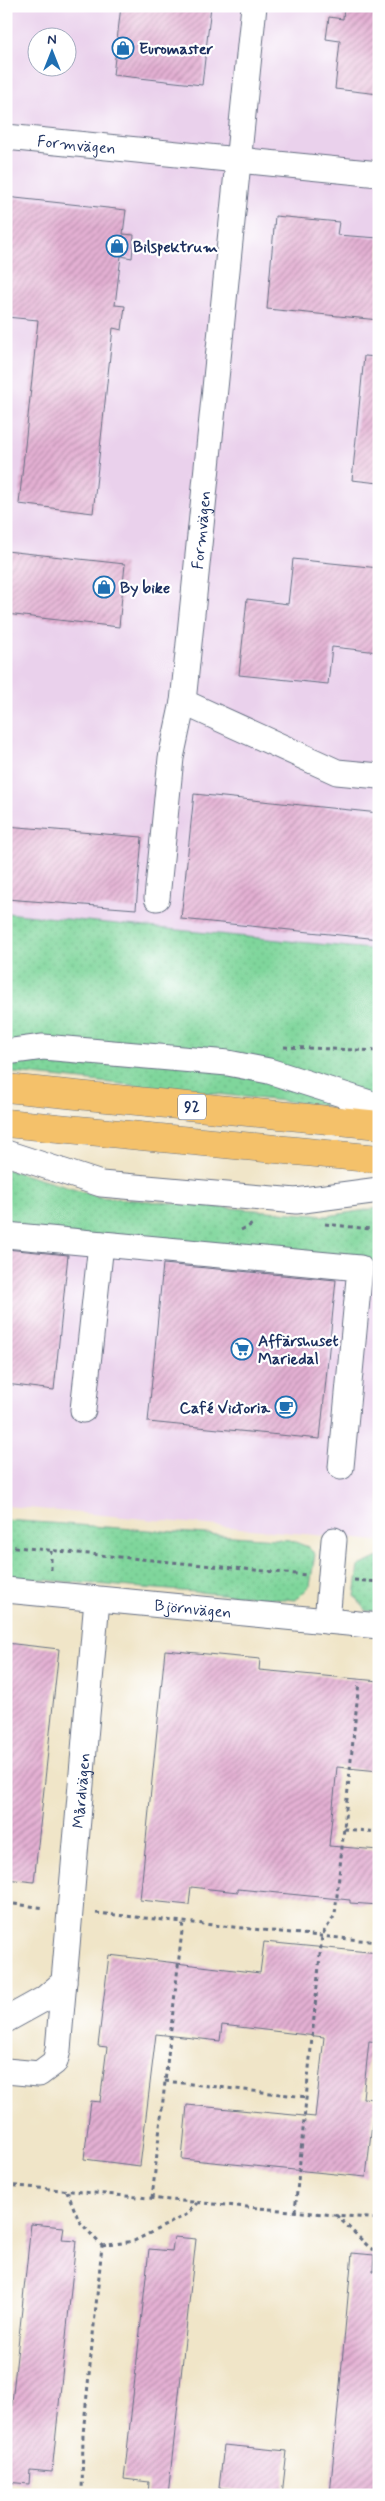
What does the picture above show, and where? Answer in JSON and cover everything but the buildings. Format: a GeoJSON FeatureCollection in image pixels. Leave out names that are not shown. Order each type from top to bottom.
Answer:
{"type":"FeatureCollection","features":[{"type":"Feature","properties":{"kind":"highway","name":"92"},"geometry":{"type":"LineString","coordinates":[[6,1088],[379,1125]]}},
{"type":"Feature","properties":{"kind":"highway","name":"92"},"geometry":{"type":"LineString","coordinates":[[6,1123],[379,1159]]}},
{"type":"Feature","properties":{"kind":"street"},"geometry":{"type":"LineString","coordinates":[[238,160],[254,6]]}},
{"type":"Feature","properties":{"kind":"street","name":"Formvägen"},"geometry":{"type":"LineString","coordinates":[[6,137],[379,174]]}},
{"type":"Feature","properties":{"kind":"street","name":"Formvägen"},"geometry":{"type":"LineString","coordinates":[[157,898],[171,758],[183,702],[238,160]]}},
{"type":"Feature","properties":{"kind":"street"},"geometry":{"type":"LineString","coordinates":[[183,702],[337,772],[379,776]]}},
{"type":"Feature","properties":{"kind":"street"},"geometry":{"type":"LineString","coordinates":[[6,1052],[42,1047],[228,1063],[269,1071],[379,1106]]}},
{"type":"Feature","properties":{"kind":"street"},"geometry":{"type":"LineString","coordinates":[[6,1153],[101,1184],[296,1201],[379,1190]]}},
{"type":"Feature","properties":{"kind":"street"},"geometry":{"type":"LineString","coordinates":[[6,1234],[360,1268],[368,1302],[341,1467]]}},
{"type":"Feature","properties":{"kind":"street"},"geometry":{"type":"LineString","coordinates":[[83,1410],[101,1244]]}},
{"type":"Feature","properties":{"kind":"street"},"geometry":{"type":"LineString","coordinates":[[327,1621],[334,1540]]}},
{"type":"Feature","properties":{"kind":"street","name":"Björnvägen"},"geometry":{"type":"LineString","coordinates":[[6,1590],[379,1626]]}},
{"type":"Feature","properties":{"kind":"street","name":"Mårdvägen"},"geometry":{"type":"LineString","coordinates":[[6,2071],[39,2074],[55,2062],[58,2050],[97,1600]]}},
{"type":"Feature","properties":{"kind":"street"},"geometry":{"type":"LineString","coordinates":[[6,2020],[44,1999],[64,1982]]}},
{"type":"Feature","properties":{"kind":"path"},"geometry":{"type":"LineString","coordinates":[[6,1546],[379,1582]]}},
{"type":"Feature","properties":{"kind":"path"},"geometry":{"type":"LineString","coordinates":[[295,2212],[322,1935],[334,1915],[359,1682]]}},
{"type":"Feature","properties":{"kind":"path"},"geometry":{"type":"LineString","coordinates":[[344,1829],[379,1832]]}},
{"type":"Feature","properties":{"kind":"path"},"geometry":{"type":"LineString","coordinates":[[6,1903],[379,1942]]}},
{"type":"Feature","properties":{"kind":"path"},"geometry":{"type":"LineString","coordinates":[[152,2198],[183,1922]]}},
{"type":"Feature","properties":{"kind":"path"},"geometry":{"type":"LineString","coordinates":[[166,2081],[306,2097]]}},
{"type":"Feature","properties":{"kind":"path"},"geometry":{"type":"LineString","coordinates":[[6,2185],[379,2219]]}},
{"type":"Feature","properties":{"kind":"path"},"geometry":{"type":"LineString","coordinates":[[67,2191],[79,2221],[102,2246],[83,2434],[82,2495]]}},
{"type":"Feature","properties":{"kind":"path"},"geometry":{"type":"LineString","coordinates":[[102,2246],[134,2241],[186,2215],[197,2203]]}},
{"type":"Feature","properties":{"kind":"path"},"geometry":{"type":"LineString","coordinates":[[336,2215],[370,2248],[379,2252]]}},
{"type":"Feature","properties":{"kind":"path"},"geometry":{"type":"LineString","coordinates":[[6,2494],[12,2495]]}},
{"type":"Feature","properties":{"kind":"shaded area"},"geometry":{"type":"Polygon","coordinates":[[[6,6],[379,6],[379,950],[6,913],[6,6]]]}},
{"type":"Feature","properties":{"kind":"shaded area"},"geometry":{"type":"Polygon","coordinates":[[[6,1231],[379,1267],[379,1541],[6,1506],[6,1231]]]}},
{"type":"Feature","properties":{"kind":"green space"},"geometry":{"type":"Polygon","coordinates":[[[6,913],[379,950],[379,1111],[6,1072],[6,913]]]}},
{"type":"Feature","properties":{"kind":"green space"},"geometry":{"type":"Polygon","coordinates":[[[6,1169],[100,1197],[327,1216],[379,1208],[379,1267],[6,1231],[6,1169]]]}},
{"type":"Feature","properties":{"kind":"green space"},"geometry":{"type":"Polygon","coordinates":[[[6,1520],[290,1540],[308,1547],[315,1554],[310,1586],[296,1600],[6,1577],[6,1520]]]}},
{"type":"Feature","properties":{"kind":"green space"},"geometry":{"type":"Polygon","coordinates":[[[379,1557],[379,1611],[367,1611],[355,1596],[359,1566],[379,1557]]]}},
{"type":"Feature","properties":{"kind":"place","name":"Euromaster"},"geometry":{"type":"Point","coordinates":[123,48]}},
{"type":"Feature","properties":{"kind":"place","name":"Bilspektrum"},"geometry":{"type":"Point","coordinates":[117,246]}},
{"type":"Feature","properties":{"kind":"place","name":"By bike"},"geometry":{"type":"Point","coordinates":[104,587]}},
{"type":"Feature","properties":{"kind":"place","name":"Affärshuset Mariedal"},"geometry":{"type":"Point","coordinates":[242,1349]}},
{"type":"Feature","properties":{"kind":"place","name":"Café Victoria"},"geometry":{"type":"Point","coordinates":[286,1407]}}]}
